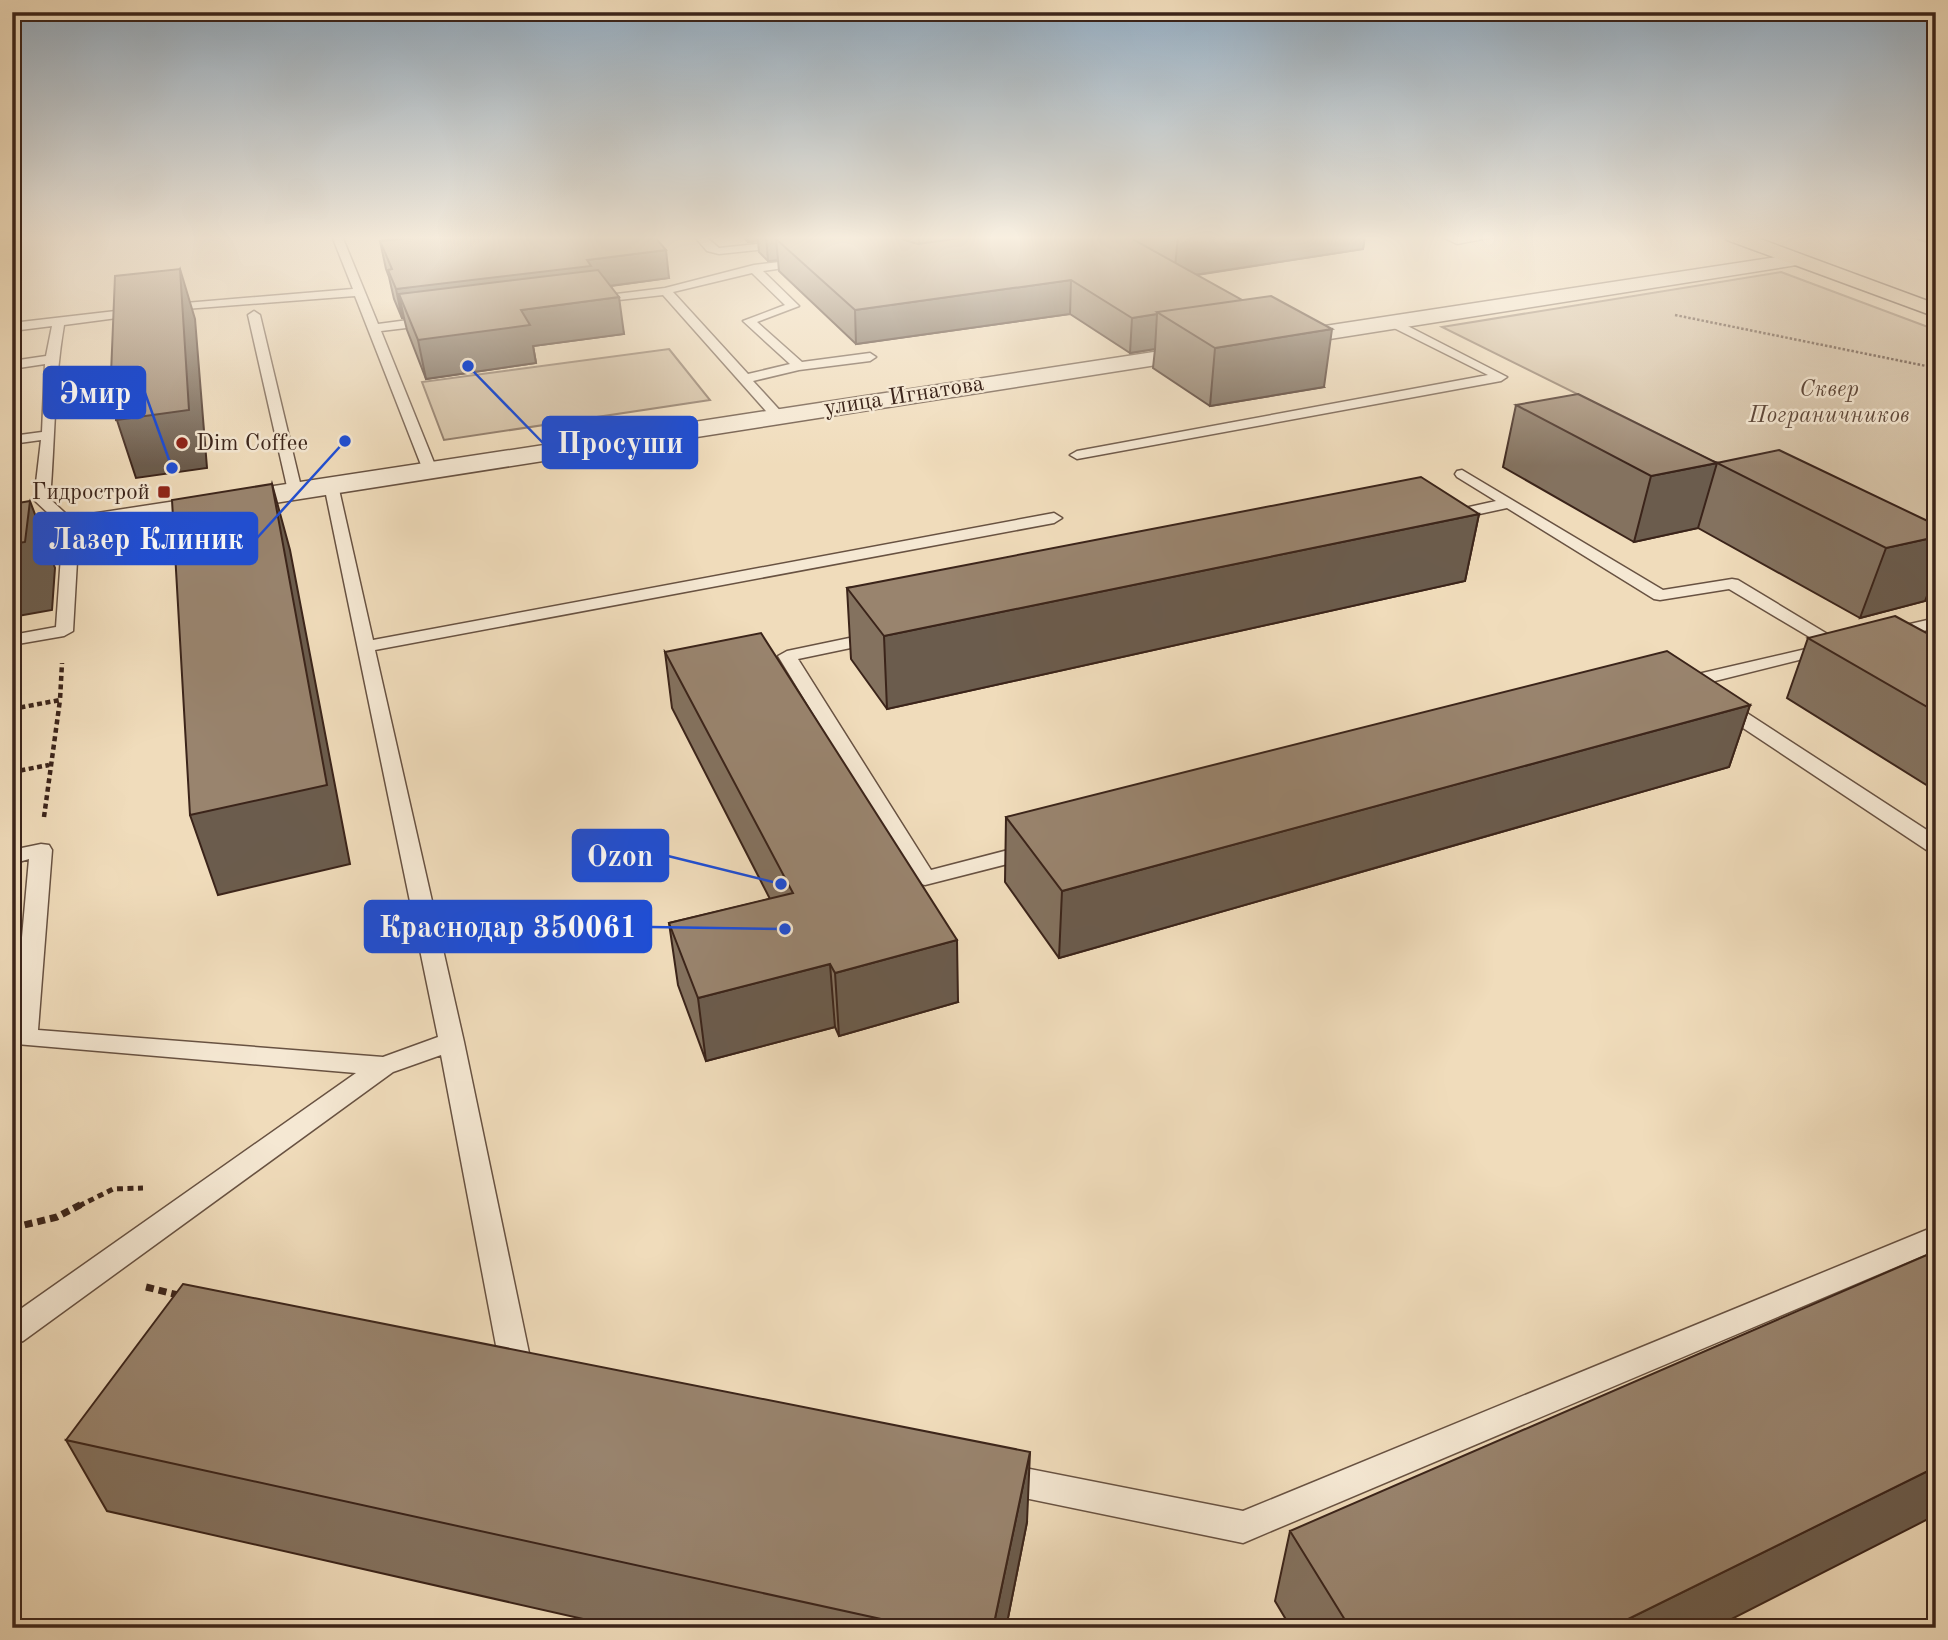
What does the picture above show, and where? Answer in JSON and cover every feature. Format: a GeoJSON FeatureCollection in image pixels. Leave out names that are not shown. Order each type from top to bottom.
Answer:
{"type":"FeatureCollection","features":[{"type":"Feature","properties":{"kind":"street"},"geometry":{"type":"LineString","coordinates":[[1257,343],[1454,313]]}},
{"type":"Feature","properties":{"kind":"street","name":"улица Игнатова"},"geometry":{"type":"LineString","coordinates":[[12,535],[1230,347]]}},
{"type":"Feature","properties":{"kind":"lane"},"geometry":{"type":"LineString","coordinates":[[12,327],[134,313]]}},
{"type":"Feature","properties":{"kind":"lane"},"geometry":{"type":"LineString","coordinates":[[370,313],[430,470]]}},
{"type":"Feature","properties":{"kind":"lane"},"geometry":{"type":"LineString","coordinates":[[685,313],[778,415]]}},
{"type":"Feature","properties":{"kind":"lane"},"geometry":{"type":"LineString","coordinates":[[774,313],[749,321],[799,366]]}},
{"type":"Feature","properties":{"kind":"lane"},"geometry":{"type":"LineString","coordinates":[[254,315],[295,491]]}},
{"type":"Feature","properties":{"kind":"lane"},"geometry":{"type":"LineString","coordinates":[[376,328],[445,319]]}},
{"type":"Feature","properties":{"kind":"lane"},"geometry":{"type":"LineString","coordinates":[[12,640],[64,631],[71,526],[42,500],[49,435],[52,359],[59,322]]}},
{"type":"Feature","properties":{"kind":"lane"},"geometry":{"type":"LineString","coordinates":[[1077,455],[1501,377],[1392,322]]}},
{"type":"Feature","properties":{"kind":"lane"},"geometry":{"type":"LineString","coordinates":[[744,379],[799,366],[870,357]]}},
{"type":"Feature","properties":{"kind":"lane"},"geometry":{"type":"LineString","coordinates":[[12,365],[52,359]]}},
{"type":"Feature","properties":{"kind":"lane"},"geometry":{"type":"LineString","coordinates":[[12,440],[49,435]]}},
{"type":"Feature","properties":{"kind":"lane"},"geometry":{"type":"LineString","coordinates":[[1462,474],[1660,595],[1732,584],[1840,647]]}},
{"type":"Feature","properties":{"kind":"lane"},"geometry":{"type":"LineString","coordinates":[[331,485],[451,1042],[519,1379],[546,1385]]}},
{"type":"Feature","properties":{"kind":"lane"},"geometry":{"type":"LineString","coordinates":[[1427,520],[1509,503]]}},
{"type":"Feature","properties":{"kind":"lane"},"geometry":{"type":"LineString","coordinates":[[367,646],[1054,518]]}},
{"type":"Feature","properties":{"kind":"lane"},"geometry":{"type":"LineString","coordinates":[[1659,689],[1840,647],[1876,644],[1936,623]]}},
{"type":"Feature","properties":{"kind":"lane"},"geometry":{"type":"LineString","coordinates":[[896,633],[787,656],[925,878],[1045,847]]}},
{"type":"Feature","properties":{"kind":"lane"},"geometry":{"type":"LineString","coordinates":[[1686,682],[1936,846]]}},
{"type":"Feature","properties":{"kind":"lane"},"geometry":{"type":"LineString","coordinates":[[12,857],[41,850],[25,1038],[384,1066]]}},
{"type":"Feature","properties":{"kind":"lane"},"geometry":{"type":"LineString","coordinates":[[12,1332],[384,1066],[451,1042]]}},
{"type":"Feature","properties":{"kind":"lane"},"geometry":{"type":"LineString","coordinates":[[970,1471],[1243,1527],[1936,1237]]}},
{"type":"Feature","properties":{"kind":"path"},"geometry":{"type":"LineString","coordinates":[[1673,315],[1936,368]]}},
{"type":"Feature","properties":{"kind":"path"},"geometry":{"type":"LineString","coordinates":[[41,850],[49,765],[60,700],[64,631]]}},
{"type":"Feature","properties":{"kind":"path"},"geometry":{"type":"LineString","coordinates":[[12,709],[60,700]]}},
{"type":"Feature","properties":{"kind":"path"},"geometry":{"type":"LineString","coordinates":[[12,772],[49,765]]}},
{"type":"Feature","properties":{"kind":"path"},"geometry":{"type":"LineString","coordinates":[[12,1228],[57,1217],[113,1189],[219,1185]]}},
{"type":"Feature","properties":{"kind":"path"},"geometry":{"type":"LineString","coordinates":[[92,1273],[185,1296]]}},
{"type":"Feature","properties":{"kind":"green space","name":"Сквер Пограничников"},"geometry":{"type":"Polygon","coordinates":[[[1531,313],[1889,313],[1936,330],[1936,572],[1442,327],[1531,313]]]}},
{"type":"Feature","properties":{"kind":"green space"},"geometry":{"type":"Polygon","coordinates":[[[669,349],[710,400],[444,440],[422,382],[669,349]]]}},
{"type":"Feature","properties":{"kind":"building"},"geometry":{"type":"Polygon","coordinates":[[[114,313],[183,313],[189,410],[116,420],[117,398],[110,399],[114,313]]]}},
{"type":"Feature","properties":{"kind":"building"},"geometry":{"type":"Polygon","coordinates":[[[407,313],[523,313],[530,325],[418,340],[407,313]]]}},
{"type":"Feature","properties":{"kind":"building"},"geometry":{"type":"Polygon","coordinates":[[[1123,313],[1157,313],[1157,314],[1132,318],[1123,313]]]}},
{"type":"Feature","properties":{"kind":"building"},"geometry":{"type":"Polygon","coordinates":[[[1158,313],[1302,313],[1332,329],[1215,348],[1158,313]]]}},
{"type":"Feature","properties":{"kind":"building"},"geometry":{"type":"Polygon","coordinates":[[[1578,394],[1717,463],[1651,476],[1516,405],[1578,394]]]}},
{"type":"Feature","properties":{"kind":"building"},"geometry":{"type":"Polygon","coordinates":[[[1779,450],[1936,525],[1936,537],[1886,548],[1717,463],[1779,450]]]}},
{"type":"Feature","properties":{"kind":"building"},"geometry":{"type":"Polygon","coordinates":[[[1421,477],[1479,514],[884,636],[847,588],[1421,477]]]}},
{"type":"Feature","properties":{"kind":"building"},"geometry":{"type":"Polygon","coordinates":[[[272,484],[327,785],[190,815],[172,500],[272,484]]]}},
{"type":"Feature","properties":{"kind":"building"},"geometry":{"type":"Polygon","coordinates":[[[30,501],[25,542],[12,544],[12,504],[30,501]]]}},
{"type":"Feature","properties":{"kind":"building"},"geometry":{"type":"Polygon","coordinates":[[[1895,616],[1936,638],[1936,712],[1808,638],[1895,616]]]}},
{"type":"Feature","properties":{"kind":"building"},"geometry":{"type":"Polygon","coordinates":[[[761,633],[957,940],[835,973],[830,964],[698,998],[669,923],[793,893],[665,652],[761,633]]]}},
{"type":"Feature","properties":{"kind":"building"},"geometry":{"type":"Polygon","coordinates":[[[1667,651],[1750,705],[1062,891],[1006,817],[1667,651]]]}},
{"type":"Feature","properties":{"kind":"building"},"geometry":{"type":"Polygon","coordinates":[[[1936,1251],[1936,1467],[1610,1628],[1350,1628],[1290,1531],[1936,1251]]]}},
{"type":"Feature","properties":{"kind":"building"},"geometry":{"type":"Polygon","coordinates":[[[183,1284],[1030,1452],[993,1628],[922,1628],[66,1440],[183,1284]]]}},
{"type":"Feature","properties":{"kind":"place","name":"Просуши"},"geometry":{"type":"Point","coordinates":[468,366]}},
{"type":"Feature","properties":{"kind":"place","name":"Лазер Клиник"},"geometry":{"type":"Point","coordinates":[345,441]}},
{"type":"Feature","properties":{"kind":"place","name":"Dim Coffee"},"geometry":{"type":"Point","coordinates":[182,443]}},
{"type":"Feature","properties":{"kind":"place","name":"Эмир"},"geometry":{"type":"Point","coordinates":[172,468]}},
{"type":"Feature","properties":{"kind":"place","name":"Гидрострой"},"geometry":{"type":"Point","coordinates":[164,492]}},
{"type":"Feature","properties":{"kind":"place","name":"Ozon"},"geometry":{"type":"Point","coordinates":[781,884]}},
{"type":"Feature","properties":{"kind":"place","name":"Краснодар 350061"},"geometry":{"type":"Point","coordinates":[785,929]}}]}
